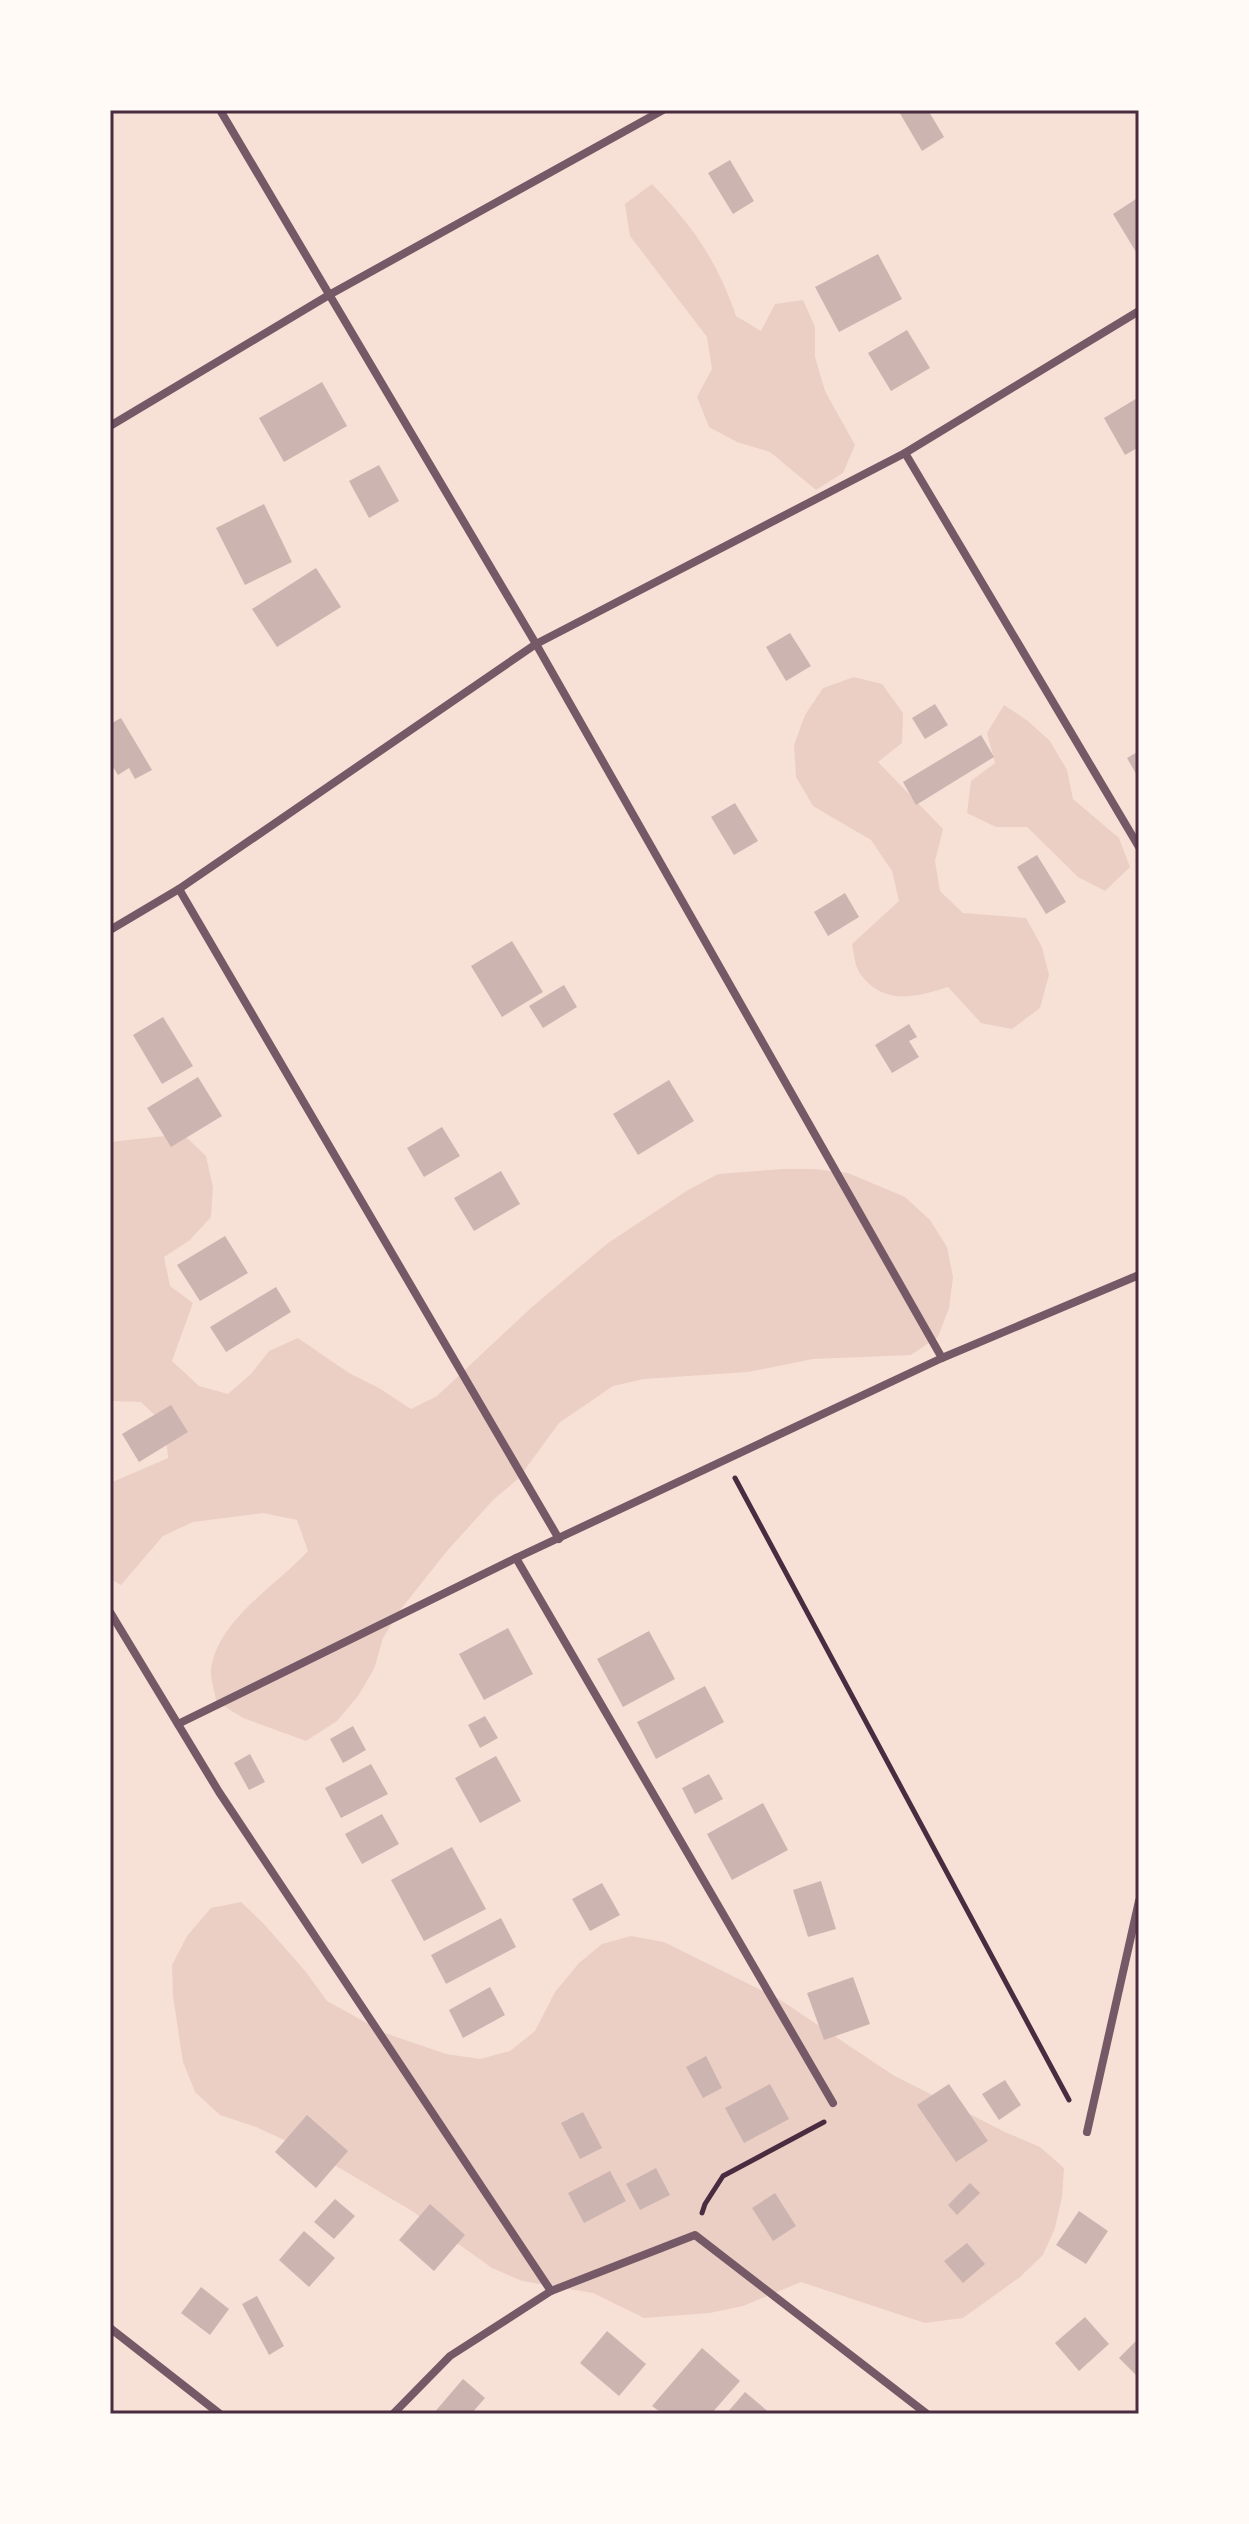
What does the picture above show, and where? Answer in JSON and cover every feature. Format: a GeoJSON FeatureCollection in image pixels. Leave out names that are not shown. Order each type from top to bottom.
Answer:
{"type":"FeatureCollection","features":[{"type":"Feature","properties":{"kind":"street"},"geometry":{"type":"LineString","coordinates":[[220,110],[536,644],[942,1358]]}},
{"type":"Feature","properties":{"kind":"street"},"geometry":{"type":"LineString","coordinates":[[110,426],[329,295],[663,110]]}},
{"type":"Feature","properties":{"kind":"street"},"geometry":{"type":"LineString","coordinates":[[110,930],[179,889],[536,644],[905,453],[1139,311]]}},
{"type":"Feature","properties":{"kind":"street"},"geometry":{"type":"LineString","coordinates":[[905,453],[1139,847]]}},
{"type":"Feature","properties":{"kind":"street"},"geometry":{"type":"LineString","coordinates":[[179,889],[559,1539]]}},
{"type":"Feature","properties":{"kind":"street"},"geometry":{"type":"LineString","coordinates":[[178,1724],[516,1558],[942,1358],[1139,1275]]}},
{"type":"Feature","properties":{"kind":"street"},"geometry":{"type":"LineString","coordinates":[[516,1558],[833,2103]]}},
{"type":"Feature","properties":{"kind":"street"},"geometry":{"type":"LineString","coordinates":[[110,1612],[219,1792],[551,2291]]}},
{"type":"Feature","properties":{"kind":"street"},"geometry":{"type":"LineString","coordinates":[[1087,2132],[1139,1901]]}},
{"type":"Feature","properties":{"kind":"street"},"geometry":{"type":"LineString","coordinates":[[393,2414],[450,2356],[551,2291],[695,2235],[927,2414]]}},
{"type":"Feature","properties":{"kind":"street"},"geometry":{"type":"LineString","coordinates":[[110,2328],[220,2414]]}},
{"type":"Feature","properties":{"kind":"path"},"geometry":{"type":"LineString","coordinates":[[725,1460],[1087,2132]]}},
{"type":"Feature","properties":{"kind":"path"},"geometry":{"type":"LineString","coordinates":[[695,2235],[705,2204],[723,2176],[824,2122],[833,2103]]}},
{"type":"Feature","properties":{"kind":"shaded area"},"geometry":{"type":"Polygon","coordinates":[[[652,184],[702,244],[736,316],[761,331],[775,304],[803,300],[815,327],[815,357],[825,391],[855,445],[843,473],[816,490],[770,452],[737,442],[709,427],[697,397],[712,369],[707,337],[630,236],[625,204],[652,184]]]}},
{"type":"Feature","properties":{"kind":"shaded area"},"geometry":{"type":"Polygon","coordinates":[[[854,677],[882,684],[903,713],[902,743],[878,762],[943,829],[935,861],[940,891],[963,913],[1026,918],[1042,947],[1049,975],[1040,1008],[1012,1029],[981,1023],[948,987],[913,996],[890,995],[870,985],[857,968],[852,944],[899,901],[892,871],[871,840],[813,806],[796,777],[794,745],[805,715],[823,688],[854,677]]]}},
{"type":"Feature","properties":{"kind":"shaded area"},"geometry":{"type":"Polygon","coordinates":[[[1004,705],[1050,741],[1067,770],[1073,799],[1119,838],[1130,867],[1105,891],[1078,877],[1027,827],[996,827],[967,813],[971,781],[995,763],[987,733],[1004,705]]]}},
{"type":"Feature","properties":{"kind":"shaded area"},"geometry":{"type":"Polygon","coordinates":[[[183,1134],[206,1156],[213,1187],[211,1217],[190,1240],[164,1257],[170,1286],[193,1303],[172,1361],[199,1386],[228,1394],[251,1374],[269,1351],[298,1338],[349,1373],[411,1409],[437,1396],[532,1307],[608,1243],[718,1174],[783,1169],[848,1173],[905,1197],[930,1220],[947,1247],[953,1277],[949,1308],[938,1337],[911,1355],[813,1359],[748,1372],[644,1379],[613,1386],[559,1423],[518,1479],[494,1499],[447,1551],[401,1609],[383,1638],[374,1669],[358,1696],[337,1721],[306,1741],[243,1718],[216,1701],[211,1674],[216,1652],[236,1619],[308,1551],[297,1520],[263,1513],[193,1522],[163,1536],[121,1585],[110,1579],[110,1483],[168,1458],[165,1425],[141,1402],[110,1401],[110,1142],[183,1134]]]}},
{"type":"Feature","properties":{"kind":"shaded area"},"geometry":{"type":"Polygon","coordinates":[[[241,1902],[306,1972],[327,2001],[385,2033],[446,2054],[480,2059],[510,2051],[535,2031],[555,1992],[579,1963],[602,1944],[631,1936],[664,1942],[779,1999],[893,2075],[1040,2147],[1064,2168],[1055,2228],[1043,2255],[1020,2277],[963,2318],[925,2323],[801,2282],[743,2306],[710,2313],[644,2318],[593,2293],[522,2281],[492,2268],[412,2211],[321,2157],[256,2127],[220,2115],[195,2092],[183,2062],[173,1996],[172,1965],[187,1936],[211,1908],[241,1902]]]}},
{"type":"Feature","properties":{"kind":"building"},"geometry":{"type":"Polygon","coordinates":[[[898,110],[928,110],[944,137],[922,151],[898,110]]]}},
{"type":"Feature","properties":{"kind":"building"},"geometry":{"type":"Polygon","coordinates":[[[730,160],[754,201],[733,214],[708,173],[730,160]]]}},
{"type":"Feature","properties":{"kind":"building"},"geometry":{"type":"Polygon","coordinates":[[[1139,197],[1139,257],[1113,214],[1139,197]]]}},
{"type":"Feature","properties":{"kind":"building"},"geometry":{"type":"Polygon","coordinates":[[[878,254],[902,299],[839,332],[815,287],[878,254]]]}},
{"type":"Feature","properties":{"kind":"building"},"geometry":{"type":"Polygon","coordinates":[[[907,330],[930,368],[891,391],[868,353],[907,330]]]}},
{"type":"Feature","properties":{"kind":"building"},"geometry":{"type":"Polygon","coordinates":[[[322,382],[347,426],[284,462],[259,418],[322,382]]]}},
{"type":"Feature","properties":{"kind":"building"},"geometry":{"type":"Polygon","coordinates":[[[1139,397],[1139,447],[1125,455],[1104,418],[1139,397]]]}},
{"type":"Feature","properties":{"kind":"building"},"geometry":{"type":"Polygon","coordinates":[[[379,465],[399,501],[369,518],[349,481],[379,465]]]}},
{"type":"Feature","properties":{"kind":"building"},"geometry":{"type":"Polygon","coordinates":[[[264,504],[292,562],[245,585],[216,528],[264,504]]]}},
{"type":"Feature","properties":{"kind":"building"},"geometry":{"type":"Polygon","coordinates":[[[316,568],[341,607],[277,647],[252,609],[316,568]]]}},
{"type":"Feature","properties":{"kind":"building"},"geometry":{"type":"Polygon","coordinates":[[[790,633],[811,666],[786,681],[766,647],[790,633]]]}},
{"type":"Feature","properties":{"kind":"building"},"geometry":{"type":"Polygon","coordinates":[[[935,704],[948,725],[925,739],[912,718],[935,704]]]}},
{"type":"Feature","properties":{"kind":"building"},"geometry":{"type":"Polygon","coordinates":[[[121,718],[152,770],[135,779],[129,768],[118,775],[110,762],[110,724],[121,718]]]}},
{"type":"Feature","properties":{"kind":"building"},"geometry":{"type":"Polygon","coordinates":[[[981,735],[994,757],[916,805],[903,782],[981,735]]]}},
{"type":"Feature","properties":{"kind":"building"},"geometry":{"type":"Polygon","coordinates":[[[1139,751],[1139,779],[1127,758],[1139,751]]]}},
{"type":"Feature","properties":{"kind":"building"},"geometry":{"type":"Polygon","coordinates":[[[735,803],[758,841],[734,855],[711,817],[735,803]]]}},
{"type":"Feature","properties":{"kind":"building"},"geometry":{"type":"Polygon","coordinates":[[[1037,855],[1066,902],[1046,914],[1017,867],[1037,855]]]}},
{"type":"Feature","properties":{"kind":"building"},"geometry":{"type":"Polygon","coordinates":[[[845,893],[859,917],[828,936],[814,912],[845,893]]]}},
{"type":"Feature","properties":{"kind":"building"},"geometry":{"type":"Polygon","coordinates":[[[512,941],[543,992],[502,1017],[471,966],[512,941]]]}},
{"type":"Feature","properties":{"kind":"building"},"geometry":{"type":"Polygon","coordinates":[[[564,985],[577,1007],[543,1028],[529,1006],[564,985]]]}},
{"type":"Feature","properties":{"kind":"building"},"geometry":{"type":"Polygon","coordinates":[[[163,1017],[193,1066],[162,1084],[133,1035],[163,1017]]]}},
{"type":"Feature","properties":{"kind":"building"},"geometry":{"type":"Polygon","coordinates":[[[909,1024],[917,1037],[909,1041],[919,1057],[892,1073],[875,1045],[909,1024]]]}},
{"type":"Feature","properties":{"kind":"building"},"geometry":{"type":"Polygon","coordinates":[[[198,1077],[222,1116],[171,1147],[147,1108],[198,1077]]]}},
{"type":"Feature","properties":{"kind":"building"},"geometry":{"type":"Polygon","coordinates":[[[669,1080],[694,1121],[638,1155],[613,1114],[669,1080]]]}},
{"type":"Feature","properties":{"kind":"building"},"geometry":{"type":"Polygon","coordinates":[[[442,1127],[460,1156],[424,1177],[407,1148],[442,1127]]]}},
{"type":"Feature","properties":{"kind":"building"},"geometry":{"type":"Polygon","coordinates":[[[501,1171],[520,1204],[474,1231],[454,1198],[501,1171]]]}},
{"type":"Feature","properties":{"kind":"building"},"geometry":{"type":"Polygon","coordinates":[[[225,1236],[248,1273],[200,1301],[177,1265],[225,1236]]]}},
{"type":"Feature","properties":{"kind":"building"},"geometry":{"type":"Polygon","coordinates":[[[276,1287],[291,1312],[226,1352],[210,1327],[276,1287]]]}},
{"type":"Feature","properties":{"kind":"building"},"geometry":{"type":"Polygon","coordinates":[[[171,1405],[188,1432],[139,1462],[122,1434],[171,1405]]]}},
{"type":"Feature","properties":{"kind":"building"},"geometry":{"type":"Polygon","coordinates":[[[508,1628],[533,1674],[484,1700],[459,1654],[508,1628]]]}},
{"type":"Feature","properties":{"kind":"building"},"geometry":{"type":"Polygon","coordinates":[[[649,1631],[675,1679],[623,1707],[597,1659],[649,1631]]]}},
{"type":"Feature","properties":{"kind":"building"},"geometry":{"type":"Polygon","coordinates":[[[705,1686],[724,1722],[656,1759],[637,1722],[705,1686]]]}},
{"type":"Feature","properties":{"kind":"building"},"geometry":{"type":"Polygon","coordinates":[[[485,1716],[498,1738],[480,1748],[468,1725],[485,1716]]]}},
{"type":"Feature","properties":{"kind":"building"},"geometry":{"type":"Polygon","coordinates":[[[353,1726],[366,1750],[343,1763],[330,1739],[353,1726]]]}},
{"type":"Feature","properties":{"kind":"building"},"geometry":{"type":"Polygon","coordinates":[[[250,1754],[265,1782],[249,1790],[234,1763],[250,1754]]]}},
{"type":"Feature","properties":{"kind":"building"},"geometry":{"type":"Polygon","coordinates":[[[496,1756],[521,1801],[480,1823],[455,1778],[496,1756]]]}},
{"type":"Feature","properties":{"kind":"building"},"geometry":{"type":"Polygon","coordinates":[[[371,1764],[388,1794],[341,1818],[325,1788],[371,1764]]]}},
{"type":"Feature","properties":{"kind":"building"},"geometry":{"type":"Polygon","coordinates":[[[709,1774],[723,1799],[695,1814],[682,1788],[709,1774]]]}},
{"type":"Feature","properties":{"kind":"building"},"geometry":{"type":"Polygon","coordinates":[[[763,1803],[788,1850],[732,1880],[707,1834],[763,1803]]]}},
{"type":"Feature","properties":{"kind":"building"},"geometry":{"type":"Polygon","coordinates":[[[382,1814],[399,1844],[362,1864],[345,1834],[382,1814]]]}},
{"type":"Feature","properties":{"kind":"building"},"geometry":{"type":"Polygon","coordinates":[[[452,1847],[486,1909],[424,1941],[391,1880],[452,1847]]]}},
{"type":"Feature","properties":{"kind":"building"},"geometry":{"type":"Polygon","coordinates":[[[821,1881],[836,1929],[808,1937],[793,1890],[821,1881]]]}},
{"type":"Feature","properties":{"kind":"building"},"geometry":{"type":"Polygon","coordinates":[[[602,1883],[620,1915],[590,1931],[572,1899],[602,1883]]]}},
{"type":"Feature","properties":{"kind":"building"},"geometry":{"type":"Polygon","coordinates":[[[501,1918],[516,1947],[446,1984],[431,1955],[501,1918]]]}},
{"type":"Feature","properties":{"kind":"building"},"geometry":{"type":"Polygon","coordinates":[[[853,1977],[870,2024],[824,2040],[807,1993],[853,1977]]]}},
{"type":"Feature","properties":{"kind":"building"},"geometry":{"type":"Polygon","coordinates":[[[490,1987],[505,2015],[463,2038],[449,2010],[490,1987]]]}},
{"type":"Feature","properties":{"kind":"building"},"geometry":{"type":"Polygon","coordinates":[[[706,2056],[722,2088],[703,2098],[686,2067],[706,2056]]]}},
{"type":"Feature","properties":{"kind":"building"},"geometry":{"type":"Polygon","coordinates":[[[1005,2080],[1021,2105],[999,2120],[982,2094],[1005,2080]]]}},
{"type":"Feature","properties":{"kind":"building"},"geometry":{"type":"Polygon","coordinates":[[[770,2084],[789,2119],[744,2143],[725,2108],[770,2084]]]}},
{"type":"Feature","properties":{"kind":"building"},"geometry":{"type":"Polygon","coordinates":[[[949,2084],[988,2141],[956,2162],[917,2105],[949,2084]]]}},
{"type":"Feature","properties":{"kind":"building"},"geometry":{"type":"Polygon","coordinates":[[[583,2112],[602,2148],[580,2159],[561,2123],[583,2112]]]}},
{"type":"Feature","properties":{"kind":"building"},"geometry":{"type":"Polygon","coordinates":[[[307,2115],[348,2151],[316,2188],[275,2152],[307,2115]]]}},
{"type":"Feature","properties":{"kind":"building"},"geometry":{"type":"Polygon","coordinates":[[[656,2168],[670,2195],[640,2210],[626,2184],[656,2168]]]}},
{"type":"Feature","properties":{"kind":"building"},"geometry":{"type":"Polygon","coordinates":[[[610,2171],[626,2201],[584,2223],[568,2193],[610,2171]]]}},
{"type":"Feature","properties":{"kind":"building"},"geometry":{"type":"Polygon","coordinates":[[[970,2183],[980,2193],[957,2215],[948,2205],[970,2183]]]}},
{"type":"Feature","properties":{"kind":"building"},"geometry":{"type":"Polygon","coordinates":[[[775,2193],[796,2226],[773,2241],[752,2208],[775,2193]]]}},
{"type":"Feature","properties":{"kind":"building"},"geometry":{"type":"Polygon","coordinates":[[[335,2199],[355,2216],[334,2239],[314,2222],[335,2199]]]}},
{"type":"Feature","properties":{"kind":"building"},"geometry":{"type":"Polygon","coordinates":[[[430,2204],[465,2235],[434,2271],[399,2240],[430,2204]]]}},
{"type":"Feature","properties":{"kind":"building"},"geometry":{"type":"Polygon","coordinates":[[[1079,2211],[1108,2231],[1086,2264],[1056,2245],[1079,2211]]]}},
{"type":"Feature","properties":{"kind":"building"},"geometry":{"type":"Polygon","coordinates":[[[304,2231],[335,2258],[309,2287],[279,2260],[304,2231]]]}},
{"type":"Feature","properties":{"kind":"building"},"geometry":{"type":"Polygon","coordinates":[[[967,2243],[985,2264],[963,2283],[944,2261],[967,2243]]]}},
{"type":"Feature","properties":{"kind":"building"},"geometry":{"type":"Polygon","coordinates":[[[201,2287],[229,2309],[210,2335],[181,2313],[201,2287]]]}},
{"type":"Feature","properties":{"kind":"building"},"geometry":{"type":"Polygon","coordinates":[[[257,2296],[284,2346],[269,2355],[242,2304],[257,2296]]]}},
{"type":"Feature","properties":{"kind":"building"},"geometry":{"type":"Polygon","coordinates":[[[1085,2317],[1109,2344],[1079,2371],[1055,2343],[1085,2317]]]}},
{"type":"Feature","properties":{"kind":"building"},"geometry":{"type":"Polygon","coordinates":[[[607,2331],[646,2364],[619,2396],[580,2363],[607,2331]]]}},
{"type":"Feature","properties":{"kind":"building"},"geometry":{"type":"Polygon","coordinates":[[[1139,2338],[1139,2378],[1119,2358],[1139,2338]]]}},
{"type":"Feature","properties":{"kind":"building"},"geometry":{"type":"Polygon","coordinates":[[[702,2348],[740,2381],[711,2414],[663,2414],[652,2406],[702,2348]]]}},
{"type":"Feature","properties":{"kind":"building"},"geometry":{"type":"Polygon","coordinates":[[[463,2379],[485,2398],[471,2414],[433,2414],[463,2379]]]}},
{"type":"Feature","properties":{"kind":"building"},"geometry":{"type":"Polygon","coordinates":[[[745,2392],[771,2414],[726,2414],[745,2392]]]}}]}
